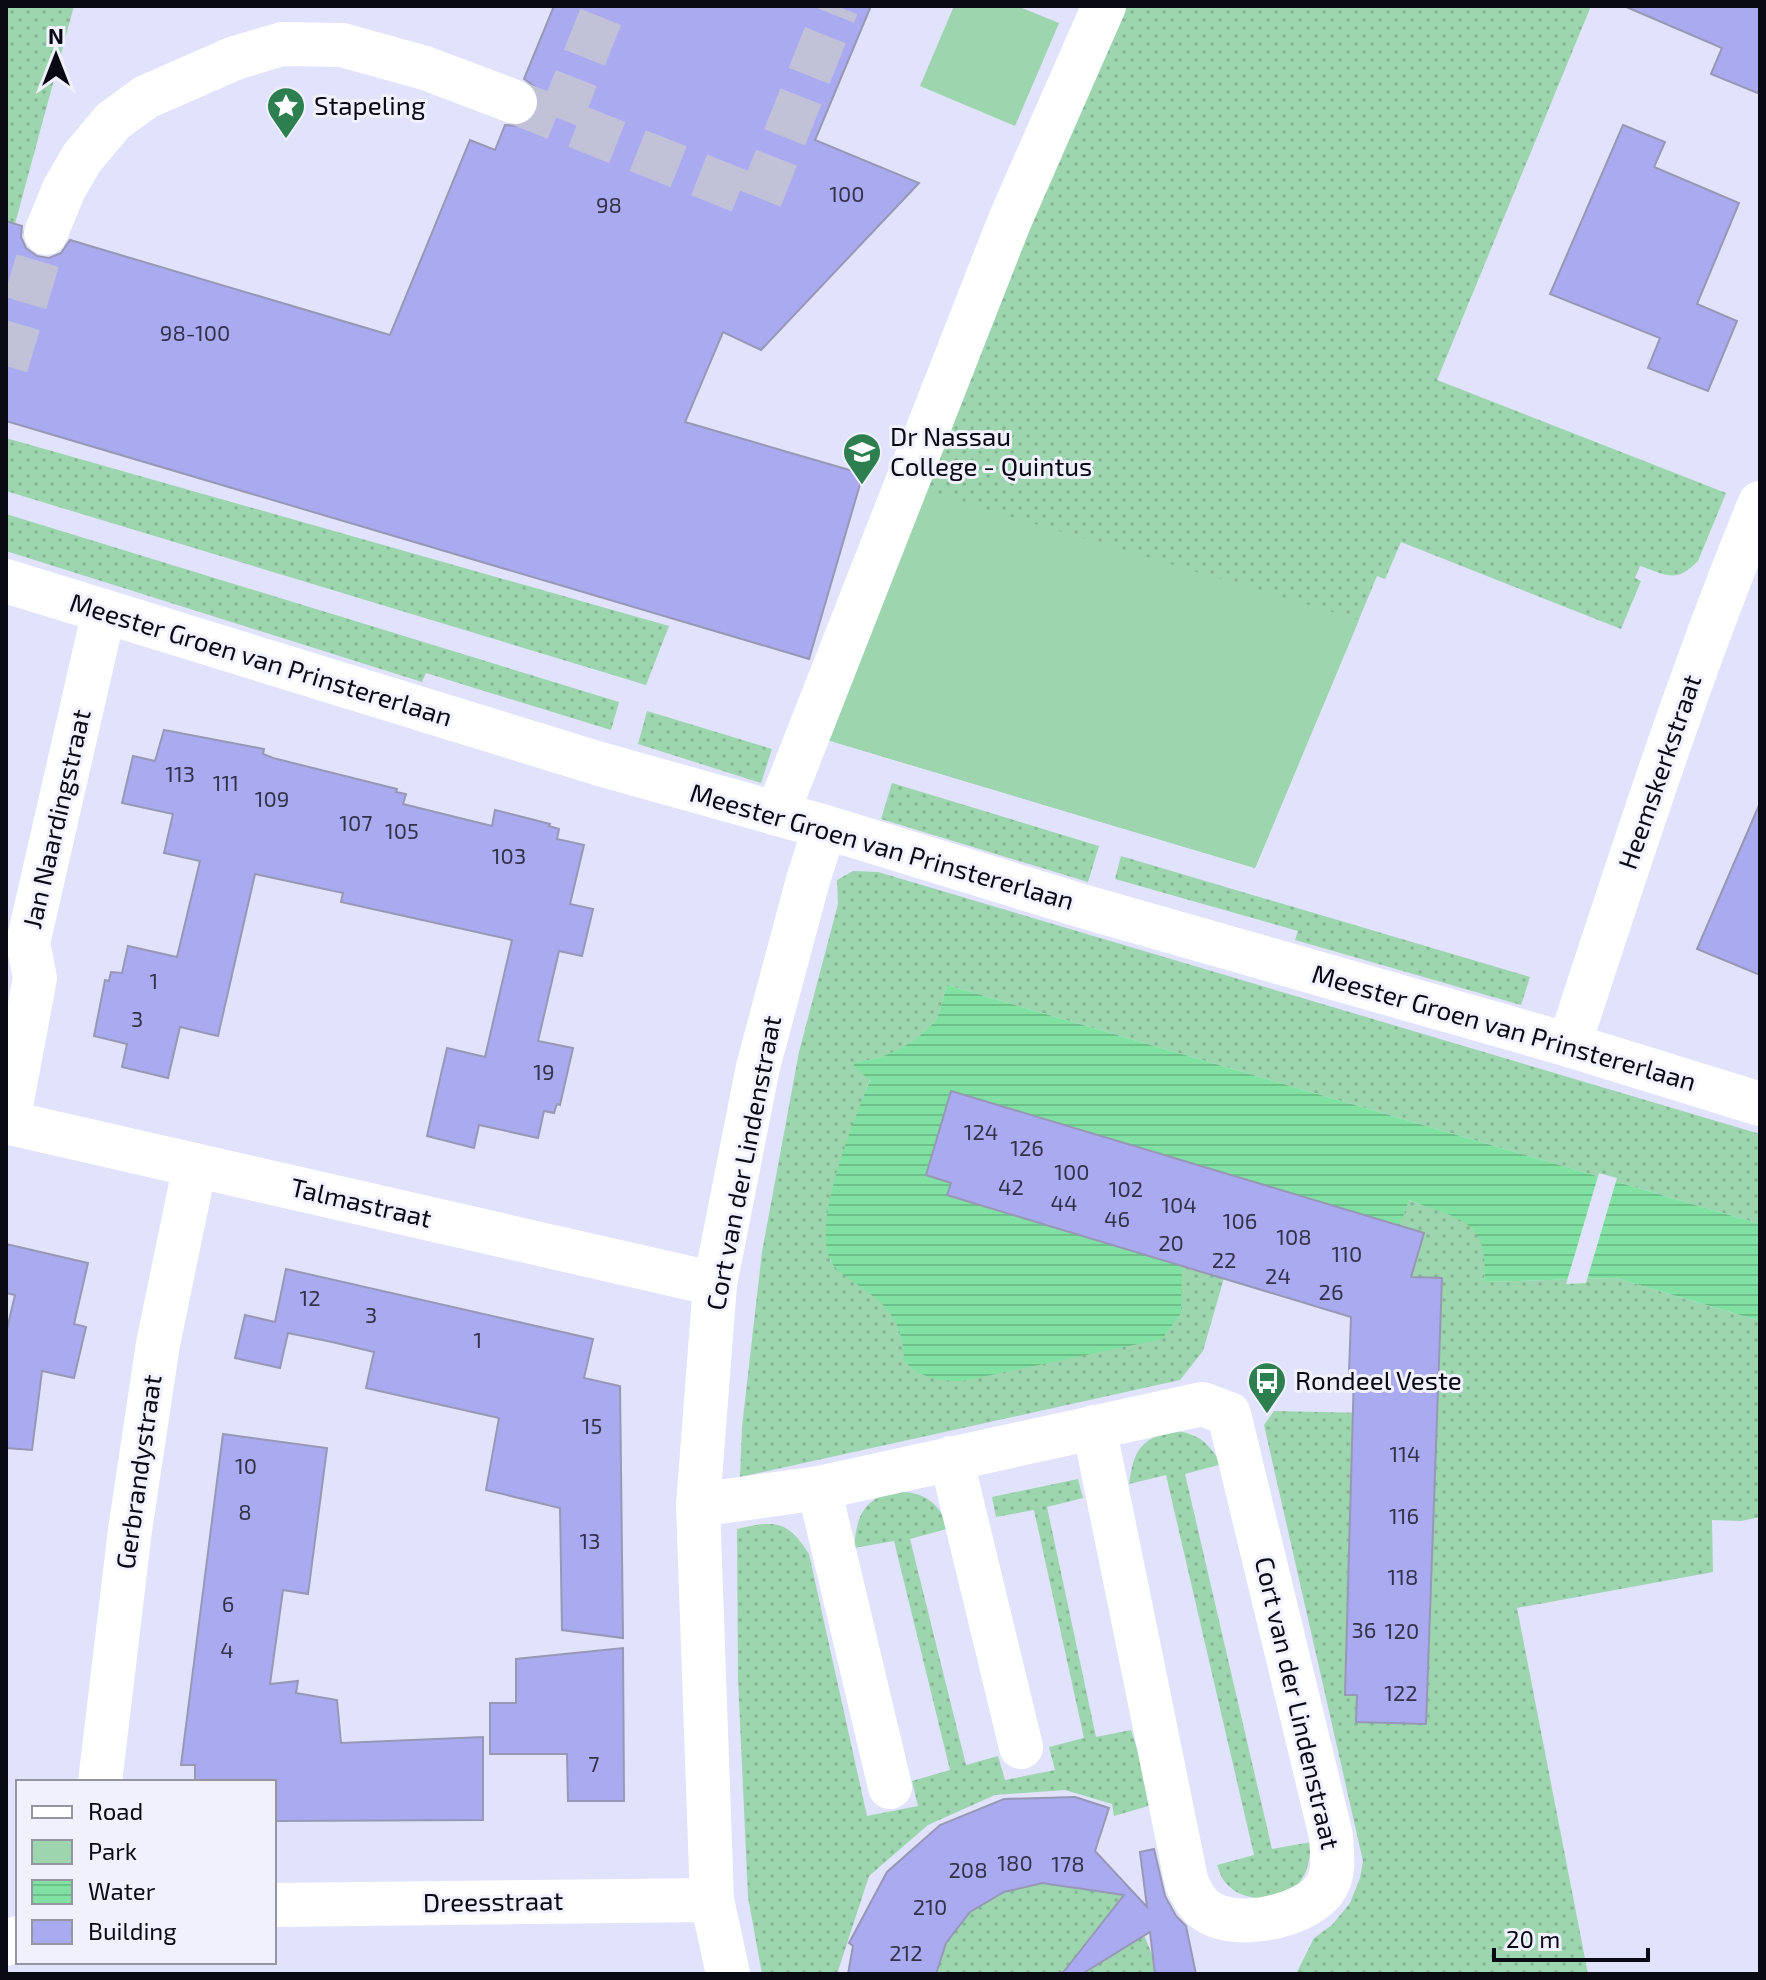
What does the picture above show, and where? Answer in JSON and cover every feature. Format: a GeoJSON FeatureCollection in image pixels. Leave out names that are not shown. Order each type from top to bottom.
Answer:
{"type":"FeatureCollection","features":[{"type":"Feature","properties":{"kind":"street"},"geometry":{"type":"LineString","coordinates":[[777,814],[1010,220],[1104,6]]}},
{"type":"Feature","properties":{"kind":"street"},"geometry":{"type":"LineString","coordinates":[[46,233],[64,189],[82,158],[113,121],[146,97],[235,58],[282,44],[342,45],[425,68],[515,102]]}},
{"type":"Feature","properties":{"kind":"street","name":"Heemskerkstraat"},"geometry":{"type":"LineString","coordinates":[[1569,1045],[1667,748],[1760,503]]}},
{"type":"Feature","properties":{"kind":"street","name":"Meester Groen van Prinstererlaan"},"geometry":{"type":"LineString","coordinates":[[6,581],[600,764],[1569,1045],[1760,1104]]}},
{"type":"Feature","properties":{"kind":"street","name":"Jan Naardingstraat"},"geometry":{"type":"LineString","coordinates":[[7,1122],[35,978],[28,943],[104,611]]}},
{"type":"Feature","properties":{"kind":"street","name":"Cort van der Lindenstraat"},"geometry":{"type":"LineString","coordinates":[[728,1974],[712,1900],[698,1505],[715,1284],[758,1067],[825,827]]}},
{"type":"Feature","properties":{"kind":"street","name":"Talmastraat"},"geometry":{"type":"LineString","coordinates":[[7,1122],[715,1284]]}},
{"type":"Feature","properties":{"kind":"street","name":"Gerbrandystraat"},"geometry":{"type":"LineString","coordinates":[[100,1780],[130,1530],[155,1360],[195,1165]]}},
{"type":"Feature","properties":{"kind":"street","name":"Cort van der Lindenstraat"},"geometry":{"type":"LineString","coordinates":[[698,1505],[819,1488],[951,1458],[1094,1427],[1202,1404],[1229,1414],[1331,1836],[1333,1871],[1325,1889],[1310,1905],[1280,1916],[1251,1921],[1226,1918],[1201,1907],[1187,1884],[1094,1427]]}},
{"type":"Feature","properties":{"kind":"street"},"geometry":{"type":"LineString","coordinates":[[951,1458],[1021,1747]]}},
{"type":"Feature","properties":{"kind":"street"},"geometry":{"type":"LineString","coordinates":[[819,1488],[890,1787]]}},
{"type":"Feature","properties":{"kind":"street","name":"Dreesstraat"},"geometry":{"type":"LineString","coordinates":[[276,1905],[712,1900]]}},
{"type":"Feature","properties":{"kind":"green space"},"geometry":{"type":"Polygon","coordinates":[[[6,6],[74,6],[6,257],[6,6]]]}},
{"type":"Feature","properties":{"kind":"green space"},"geometry":{"type":"Polygon","coordinates":[[[954,6],[1017,6],[1059,23],[1015,126],[920,86],[954,6]]]}},
{"type":"Feature","properties":{"kind":"green space"},"geometry":{"type":"Polygon","coordinates":[[[1117,6],[1591,6],[1437,380],[1726,493],[1698,561],[1690,568],[1671,576],[1640,566],[1635,578],[1641,581],[1621,629],[1401,542],[1385,579],[1377,576],[1255,868],[824,739],[1117,6]]]}},
{"type":"Feature","properties":{"kind":"green space"},"geometry":{"type":"Polygon","coordinates":[[[6,438],[669,626],[646,685],[6,491],[6,438]]]}},
{"type":"Feature","properties":{"kind":"green space"},"geometry":{"type":"Polygon","coordinates":[[[924,491],[1359,620],[1255,868],[824,739],[924,491]]]}},
{"type":"Feature","properties":{"kind":"green space"},"geometry":{"type":"Polygon","coordinates":[[[6,514],[619,702],[611,730],[426,673],[422,682],[6,551],[6,514]]]}},
{"type":"Feature","properties":{"kind":"green space"},"geometry":{"type":"Polygon","coordinates":[[[647,711],[772,749],[761,783],[638,744],[647,711]]]}},
{"type":"Feature","properties":{"kind":"green space"},"geometry":{"type":"Polygon","coordinates":[[[892,783],[1099,846],[1088,882],[881,819],[892,783]]]}},
{"type":"Feature","properties":{"kind":"green space"},"geometry":{"type":"Polygon","coordinates":[[[1121,856],[1530,977],[1521,1005],[1295,940],[1298,931],[1115,879],[1121,856]]]}},
{"type":"Feature","properties":{"kind":"green space"},"geometry":{"type":"Polygon","coordinates":[[[853,871],[878,872],[1760,1134],[1760,1224],[947,985],[936,1018],[918,1038],[888,1055],[855,1062],[854,1067],[870,1079],[833,1186],[830,1261],[884,1304],[904,1341],[1182,1260],[1397,1232],[1408,1200],[1452,1215],[1471,1226],[1483,1243],[1484,1282],[1616,1278],[1760,1321],[1760,1517],[1741,1521],[1712,1520],[1713,1572],[1517,1608],[1588,1974],[1296,1974],[1314,1938],[1332,1925],[1350,1903],[1363,1861],[1264,1425],[1274,1411],[1367,1413],[1368,1311],[1226,1271],[1203,1351],[1180,1380],[740,1477],[742,1427],[762,1252],[799,1052],[838,904],[837,880],[853,871]]]}},
{"type":"Feature","properties":{"kind":"green space"},"geometry":{"type":"Polygon","coordinates":[[[1173,1430],[1202,1440],[1222,1464],[1185,1474],[1272,1849],[1311,1842],[1308,1866],[1302,1879],[1295,1887],[1276,1897],[1243,1895],[1224,1880],[1217,1865],[1254,1855],[1166,1475],[1129,1484],[1140,1448],[1153,1438],[1173,1430]]]}},
{"type":"Feature","properties":{"kind":"green space"},"geometry":{"type":"Polygon","coordinates":[[[1078,1479],[1083,1498],[1047,1507],[1096,1737],[1131,1730],[1155,1804],[1114,1816],[1112,1804],[1065,1790],[995,1795],[928,1825],[869,1876],[837,1974],[762,1974],[748,1897],[738,1678],[737,1529],[761,1524],[779,1525],[794,1534],[809,1554],[867,1816],[918,1806],[912,1781],[950,1770],[894,1541],[854,1548],[860,1517],[865,1509],[888,1494],[917,1494],[934,1504],[950,1528],[910,1539],[966,1765],[998,1756],[1005,1780],[1055,1770],[1049,1747],[1084,1738],[1034,1510],[996,1517],[992,1497],[1078,1479]]]}},
{"type":"Feature","properties":{"kind":"green space"},"geometry":{"type":"Polygon","coordinates":[[[1030,1879],[1131,1894],[1160,1974],[933,1974],[946,1939],[963,1912],[1030,1879]]]}},
{"type":"Feature","properties":{"kind":"water"},"geometry":{"type":"Polygon","coordinates":[[[947,985],[1760,1224],[1760,1321],[1616,1278],[1484,1282],[1482,1245],[1468,1224],[1409,1200],[1397,1233],[1182,1260],[1181,1313],[1162,1339],[962,1381],[923,1375],[904,1361],[897,1324],[884,1306],[840,1272],[831,1261],[826,1239],[827,1218],[838,1168],[870,1080],[854,1067],[854,1062],[887,1055],[917,1038],[934,1022],[947,985]]]}},
{"type":"Feature","properties":{"kind":"pier"},"geometry":{"type":"Polygon","coordinates":[[[1599,1173],[1617,1178],[1586,1283],[1566,1284],[1599,1173]]]}},
{"type":"Feature","properties":{"kind":"building"},"geometry":{"type":"Polygon","coordinates":[[[554,6],[871,6],[815,140],[919,183],[761,350],[723,332],[685,422],[863,474],[809,659],[6,421],[6,221],[22,226],[21,237],[26,248],[37,256],[49,258],[61,253],[70,240],[390,335],[470,140],[495,150],[505,125],[520,126],[531,121],[538,112],[539,97],[534,86],[524,79],[554,6]]]}},
{"type":"Feature","properties":{"kind":"building"},"geometry":{"type":"Polygon","coordinates":[[[1624,6],[1760,6],[1760,94],[1711,74],[1722,48],[1624,6]]]}},
{"type":"Feature","properties":{"kind":"building"},"geometry":{"type":"Polygon","coordinates":[[[1623,125],[1665,142],[1654,167],[1739,203],[1697,304],[1737,321],[1708,391],[1648,368],[1660,338],[1550,294],[1623,125]]]}},
{"type":"Feature","properties":{"kind":"building"},"geometry":{"type":"Polygon","coordinates":[[[164,730],[264,749],[263,754],[273,758],[397,789],[396,792],[406,794],[403,804],[492,826],[495,810],[550,824],[559,829],[557,839],[584,845],[570,904],[593,909],[582,956],[559,951],[538,1041],[573,1048],[560,1105],[557,1104],[554,1113],[544,1111],[538,1138],[479,1125],[474,1148],[427,1136],[447,1048],[485,1057],[512,940],[341,902],[343,893],[255,874],[218,1036],[180,1027],[168,1078],[122,1067],[127,1044],[94,1036],[105,980],[109,981],[111,972],[122,973],[128,946],[177,957],[200,861],[164,853],[173,814],[122,803],[133,756],[155,761],[164,730]]]}},
{"type":"Feature","properties":{"kind":"building"},"geometry":{"type":"Polygon","coordinates":[[[1760,803],[1760,975],[1697,949],[1760,803]]]}},
{"type":"Feature","properties":{"kind":"building"},"geometry":{"type":"Polygon","coordinates":[[[951,1091],[1424,1233],[1411,1277],[1442,1278],[1426,1724],[1356,1722],[1357,1695],[1345,1695],[1354,1373],[1349,1373],[1351,1317],[947,1195],[951,1183],[926,1175],[951,1091]]]}},
{"type":"Feature","properties":{"kind":"building"},"geometry":{"type":"Polygon","coordinates":[[[6,1244],[88,1263],[74,1324],[86,1327],[74,1378],[42,1371],[32,1450],[6,1448],[6,1333],[15,1295],[6,1293],[6,1244]]]}},
{"type":"Feature","properties":{"kind":"building"},"geometry":{"type":"Polygon","coordinates":[[[286,1269],[593,1339],[584,1378],[620,1386],[623,1638],[562,1630],[560,1508],[486,1490],[499,1418],[366,1388],[374,1352],[332,1342],[288,1333],[280,1368],[235,1358],[245,1315],[275,1322],[286,1269]]]}},
{"type":"Feature","properties":{"kind":"building"},"geometry":{"type":"Polygon","coordinates":[[[223,1434],[327,1448],[308,1594],[283,1590],[270,1684],[298,1681],[296,1693],[337,1700],[341,1743],[483,1737],[483,1820],[276,1821],[276,1780],[195,1780],[195,1765],[181,1765],[223,1434]]]}},
{"type":"Feature","properties":{"kind":"building"},"geometry":{"type":"Polygon","coordinates":[[[623,1648],[624,1801],[568,1801],[567,1754],[490,1754],[490,1703],[516,1703],[516,1659],[623,1648]]]}},
{"type":"Feature","properties":{"kind":"building"},"geometry":{"type":"Polygon","coordinates":[[[1075,1797],[1109,1808],[1095,1851],[1147,1907],[1140,1852],[1154,1849],[1165,1896],[1176,1916],[1186,1926],[1196,1974],[1155,1974],[1150,1932],[1082,1974],[1062,1974],[1124,1895],[1042,1883],[1004,1892],[970,1912],[946,1943],[936,1974],[848,1974],[853,1946],[849,1943],[887,1872],[940,1825],[1004,1799],[1075,1797]]]}},
{"type":"Feature","properties":{"kind":"tunnel"},"geometry":{"type":"LineString","coordinates":[[560,119],[605,6]]}},
{"type":"Feature","properties":{"kind":"tunnel"},"geometry":{"type":"LineString","coordinates":[[515,102],[760,199],[837,6]]}},
{"type":"Feature","properties":{"kind":"tunnel"},"geometry":{"type":"LineString","coordinates":[[6,366],[46,233]]}},
{"type":"Feature","properties":{"kind":"place","name":"Stapeling"},"geometry":{"type":"Point","coordinates":[286,140]}},
{"type":"Feature","properties":{"kind":"place","name":"Dr Nassau College - Quintus"},"geometry":{"type":"Point","coordinates":[862,486]}},
{"type":"Feature","properties":{"kind":"place","name":"Rondeel Veste"},"geometry":{"type":"Point","coordinates":[1267,1415]}}]}
